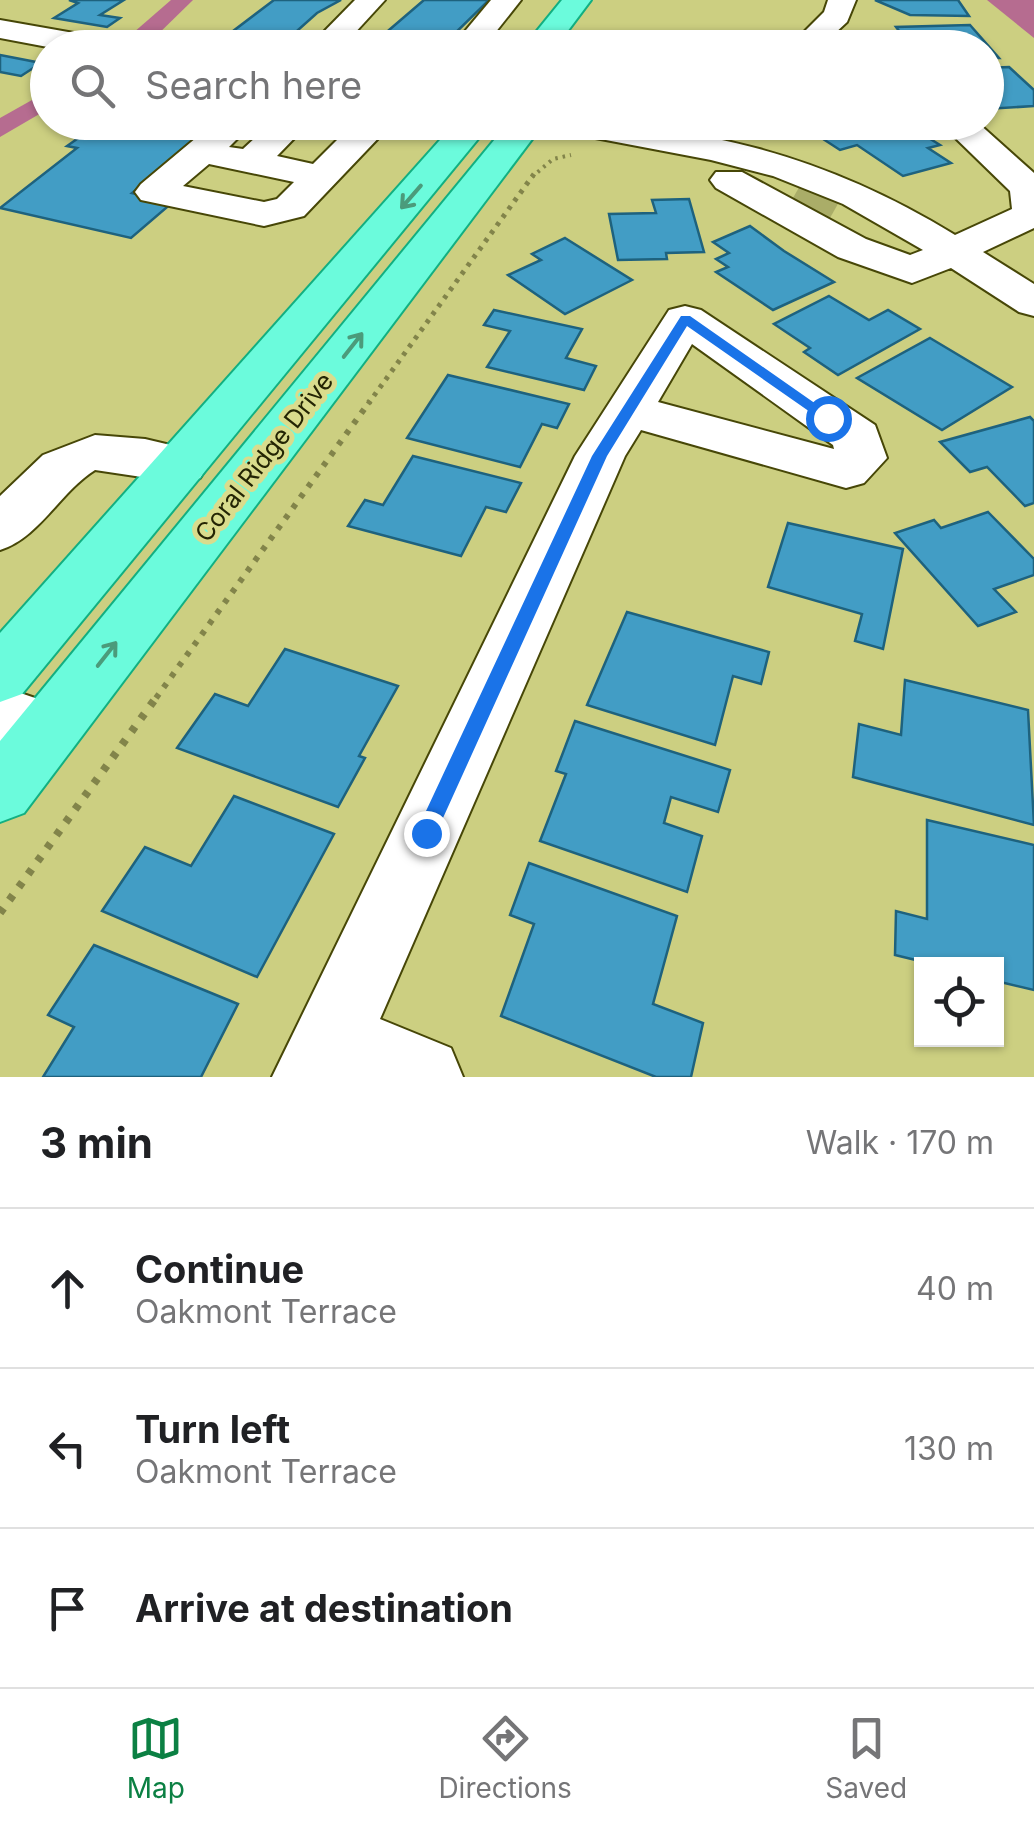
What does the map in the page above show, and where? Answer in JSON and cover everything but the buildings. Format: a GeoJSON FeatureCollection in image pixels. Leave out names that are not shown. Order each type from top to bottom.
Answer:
{"type":"FeatureCollection","features":[{"type":"Feature","properties":{"kind":"main road"},"geometry":{"type":"LineString","coordinates":[[553,30],[577,0]]}},
{"type":"Feature","properties":{"kind":"main road"},"geometry":{"type":"LineString","coordinates":[[0,676],[460,140]]}},
{"type":"Feature","properties":{"kind":"main road","name":"Coral Ridge Drive"},"geometry":{"type":"LineString","coordinates":[[0,790],[23,722],[504,140]]}},
{"type":"Feature","properties":{"kind":"street"},"geometry":{"type":"LineString","coordinates":[[0,9],[16,0]]}},
{"type":"Feature","properties":{"kind":"street"},"geometry":{"type":"LineString","coordinates":[[339,30],[370,0]]}},
{"type":"Feature","properties":{"kind":"street"},"geometry":{"type":"LineString","coordinates":[[481,30],[506,0]]}},
{"type":"Feature","properties":{"kind":"street"},"geometry":{"type":"LineString","coordinates":[[823,30],[836,18],[842,0]]}},
{"type":"Feature","properties":{"kind":"street"},"geometry":{"type":"LineString","coordinates":[[0,28],[30,34]]}},
{"type":"Feature","properties":{"kind":"street"},"geometry":{"type":"LineString","coordinates":[[217,140],[154,192],[264,214],[290,208],[357,140]]}},
{"type":"Feature","properties":{"kind":"street"},"geometry":{"type":"LineString","coordinates":[[250,162],[274,140]]}},
{"type":"Feature","properties":{"kind":"street"},"geometry":{"type":"LineString","coordinates":[[578,140],[703,168],[793,198]]}},
{"type":"Feature","properties":{"kind":"street"},"geometry":{"type":"LineString","coordinates":[[662,140],[783,169],[856,195],[857,222],[912,270]]}},
{"type":"Feature","properties":{"kind":"street"},"geometry":{"type":"LineString","coordinates":[[912,270],[1034,214],[1028,188],[976,140]]}},
{"type":"Feature","properties":{"kind":"street"},"geometry":{"type":"LineString","coordinates":[[203,152],[319,176]]}},
{"type":"Feature","properties":{"kind":"street"},"geometry":{"type":"LineString","coordinates":[[703,168],[763,196],[852,248],[912,270],[1034,342]]}},
{"type":"Feature","properties":{"kind":"street"},"geometry":{"type":"LineString","coordinates":[[857,222],[954,252],[1034,302]]}},
{"type":"Feature","properties":{"kind":"street"},"geometry":{"type":"LineString","coordinates":[[422,1077],[322,1058],[600,456],[630,410]]}},
{"type":"Feature","properties":{"kind":"street"},"geometry":{"type":"LineString","coordinates":[[0,530],[64,462],[93,450],[119,449],[182,464]]}},
{"type":"Feature","properties":{"kind":"path"},"geometry":{"type":"LineString","coordinates":[[0,912],[535,173],[553,159],[587,155]]}},
{"type":"Feature","properties":{"kind":"shaded area"},"geometry":{"type":"Polygon","coordinates":[[[987,0],[1034,0],[1034,38],[987,0]]]}},
{"type":"Feature","properties":{"kind":"waterway"},"geometry":{"type":"LineString","coordinates":[[150,30],[183,0]]}},
{"type":"Feature","properties":{"kind":"waterway"},"geometry":{"type":"LineString","coordinates":[[0,129],[30,110]]}},
{"type":"Feature","properties":{"kind":"tunnel"},"geometry":{"type":"LineString","coordinates":[[793,198],[830,219]]}},
{"type":"Feature","properties":{"kind":"route"},"geometry":{"type":"LineString","coordinates":[[426,833],[600,456],[686,319],[828,418]]}}]}
